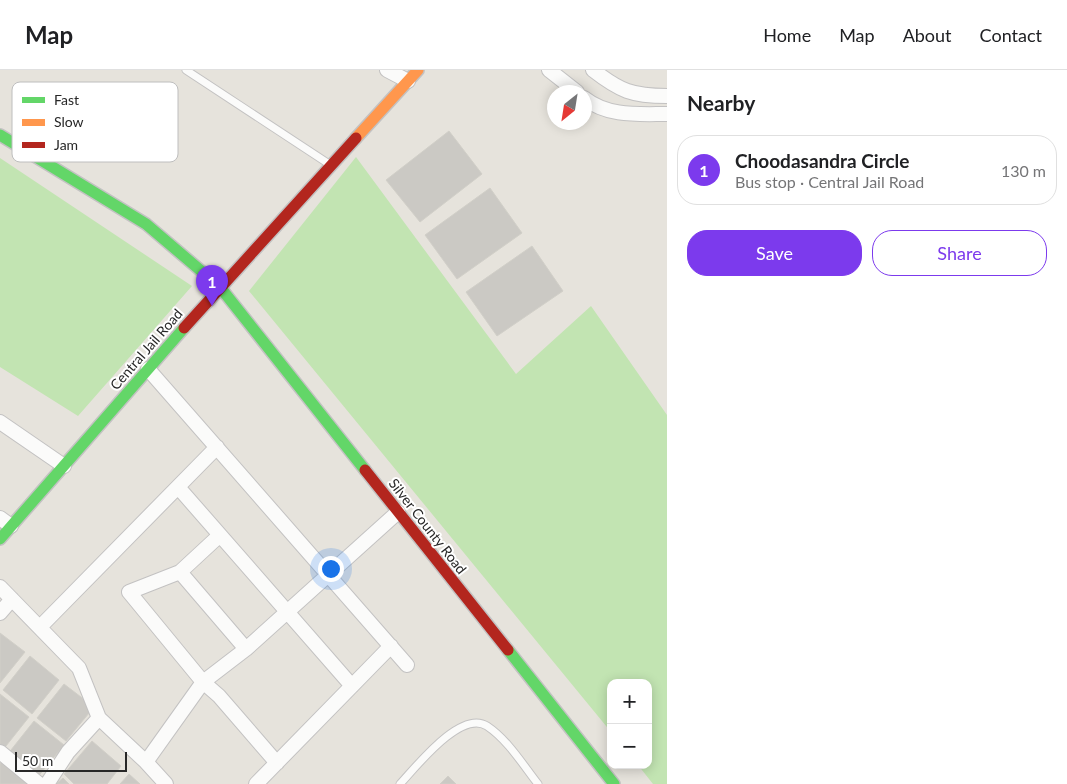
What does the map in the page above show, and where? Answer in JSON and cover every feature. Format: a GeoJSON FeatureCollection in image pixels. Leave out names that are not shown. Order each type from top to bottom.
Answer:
{"type":"FeatureCollection","features":[{"type":"Feature","properties":{"kind":"street"},"geometry":{"type":"LineString","coordinates":[[387,70],[408,81]]}},
{"type":"Feature","properties":{"kind":"street","name":"Central Jail Road"},"geometry":{"type":"LineString","coordinates":[[0,538],[5,522],[64,466],[220,287],[418,70]]}},
{"type":"Feature","properties":{"kind":"street"},"geometry":{"type":"LineString","coordinates":[[549,70],[568,85]]}},
{"type":"Feature","properties":{"kind":"street"},"geometry":{"type":"LineString","coordinates":[[593,70],[615,87],[637,94],[667,96]]}},
{"type":"Feature","properties":{"kind":"street"},"geometry":{"type":"LineString","coordinates":[[606,109],[615,87]]}},
{"type":"Feature","properties":{"kind":"street"},"geometry":{"type":"LineString","coordinates":[[592,104],[619,114],[667,114]]}},
{"type":"Feature","properties":{"kind":"street","name":"Silver County Road"},"geometry":{"type":"LineString","coordinates":[[0,135],[12,142]]}},
{"type":"Feature","properties":{"kind":"street","name":"Silver County Road"},"geometry":{"type":"LineString","coordinates":[[44,162],[146,224],[220,287],[614,784]]}},
{"type":"Feature","properties":{"kind":"street"},"geometry":{"type":"LineString","coordinates":[[148,369],[407,665]]}},
{"type":"Feature","properties":{"kind":"street"},"geometry":{"type":"LineString","coordinates":[[0,422],[64,466]]}},
{"type":"Feature","properties":{"kind":"street"},"geometry":{"type":"LineString","coordinates":[[41,626],[216,447]]}},
{"type":"Feature","properties":{"kind":"street"},"geometry":{"type":"LineString","coordinates":[[178,486],[352,686]]}},
{"type":"Feature","properties":{"kind":"street"},"geometry":{"type":"LineString","coordinates":[[146,762],[203,682],[246,649],[398,512]]}},
{"type":"Feature","properties":{"kind":"street"},"geometry":{"type":"LineString","coordinates":[[220,535],[180,572],[129,592],[203,682],[219,696],[277,763]]}},
{"type":"Feature","properties":{"kind":"street"},"geometry":{"type":"LineString","coordinates":[[180,572],[246,649]]}},
{"type":"Feature","properties":{"kind":"street"},"geometry":{"type":"LineString","coordinates":[[0,587],[41,626],[79,668],[99,718],[146,762],[166,784]]}},
{"type":"Feature","properties":{"kind":"street"},"geometry":{"type":"LineString","coordinates":[[0,613],[12,599]]}},
{"type":"Feature","properties":{"kind":"street"},"geometry":{"type":"LineString","coordinates":[[256,784],[391,646]]}},
{"type":"Feature","properties":{"kind":"street"},"geometry":{"type":"LineString","coordinates":[[47,784],[68,752],[99,718]]}},
{"type":"Feature","properties":{"kind":"street"},"geometry":{"type":"LineString","coordinates":[[0,752],[39,784]]}},
{"type":"Feature","properties":{"kind":"lane"},"geometry":{"type":"LineString","coordinates":[[186,70],[331,165]]}},
{"type":"Feature","properties":{"kind":"lane"},"geometry":{"type":"LineString","coordinates":[[400,784],[446,736],[464,725],[485,725],[500,737],[538,784]]}},
{"type":"Feature","properties":{"kind":"green space"},"geometry":{"type":"Polygon","coordinates":[[[356,157],[516,374],[591,306],[667,415],[667,784],[653,784],[641,769],[652,769],[652,679],[607,679],[607,727],[249,291],[356,157]]]}},
{"type":"Feature","properties":{"kind":"green space"},"geometry":{"type":"Polygon","coordinates":[[[0,158],[192,286],[78,416],[0,367],[0,158]]]}},
{"type":"Feature","properties":{"kind":"building"},"geometry":{"type":"Polygon","coordinates":[[[449,131],[482,174],[420,222],[386,180],[449,131]]]}},
{"type":"Feature","properties":{"kind":"building"},"geometry":{"type":"Polygon","coordinates":[[[490,188],[522,233],[457,279],[425,235],[490,188]]]}},
{"type":"Feature","properties":{"kind":"building"},"geometry":{"type":"Polygon","coordinates":[[[532,246],[563,291],[497,336],[466,292],[532,246]]]}},
{"type":"Feature","properties":{"kind":"building"},"geometry":{"type":"Polygon","coordinates":[[[0,633],[25,652],[0,683],[0,633]]]}},
{"type":"Feature","properties":{"kind":"building"},"geometry":{"type":"Polygon","coordinates":[[[30,656],[59,680],[32,714],[3,690],[30,656]]]}},
{"type":"Feature","properties":{"kind":"building"},"geometry":{"type":"Polygon","coordinates":[[[64,684],[94,707],[66,741],[37,718],[64,684]]]}},
{"type":"Feature","properties":{"kind":"building"},"geometry":{"type":"Polygon","coordinates":[[[0,694],[29,717],[2,751],[0,749],[0,694]]]}},
{"type":"Feature","properties":{"kind":"building"},"geometry":{"type":"Polygon","coordinates":[[[34,721],[64,745],[36,779],[7,755],[34,721]]]}},
{"type":"Feature","properties":{"kind":"building"},"geometry":{"type":"Polygon","coordinates":[[[92,741],[121,766],[107,784],[74,784],[64,774],[92,741]]]}},
{"type":"Feature","properties":{"kind":"building"},"geometry":{"type":"Polygon","coordinates":[[[4,759],[32,784],[0,784],[0,764],[4,759]]]}},
{"type":"Feature","properties":{"kind":"building"},"geometry":{"type":"Polygon","coordinates":[[[129,774],[140,784],[120,784],[129,774]]]}},
{"type":"Feature","properties":{"kind":"building"},"geometry":{"type":"Polygon","coordinates":[[[448,776],[456,784],[440,784],[448,776]]]}},
{"type":"Feature","properties":{"kind":"building"},"geometry":{"type":"Polygon","coordinates":[[[63,778],[69,784],[56,784],[63,778]]]}},
{"type":"Feature","properties":{"kind":"traffic: fast"},"geometry":{"type":"LineString","coordinates":[[0,135],[12,142]]}},
{"type":"Feature","properties":{"kind":"traffic: fast"},"geometry":{"type":"LineString","coordinates":[[44,162],[146,224],[220,287],[365,470]]}},
{"type":"Feature","properties":{"kind":"traffic: fast"},"geometry":{"type":"LineString","coordinates":[[0,539],[184,328]]}},
{"type":"Feature","properties":{"kind":"traffic: fast"},"geometry":{"type":"LineString","coordinates":[[508,650],[614,784]]}},
{"type":"Feature","properties":{"kind":"traffic: slow"},"geometry":{"type":"LineString","coordinates":[[356,138],[418,70]]}},
{"type":"Feature","properties":{"kind":"traffic: jam"},"geometry":{"type":"LineString","coordinates":[[184,328],[356,138]]}},
{"type":"Feature","properties":{"kind":"traffic: jam"},"geometry":{"type":"LineString","coordinates":[[365,470],[508,650]]}},
{"type":"Feature","properties":{"kind":"place","name":"Choodasandra Circle"},"geometry":{"type":"Point","coordinates":[212,306]}}]}
